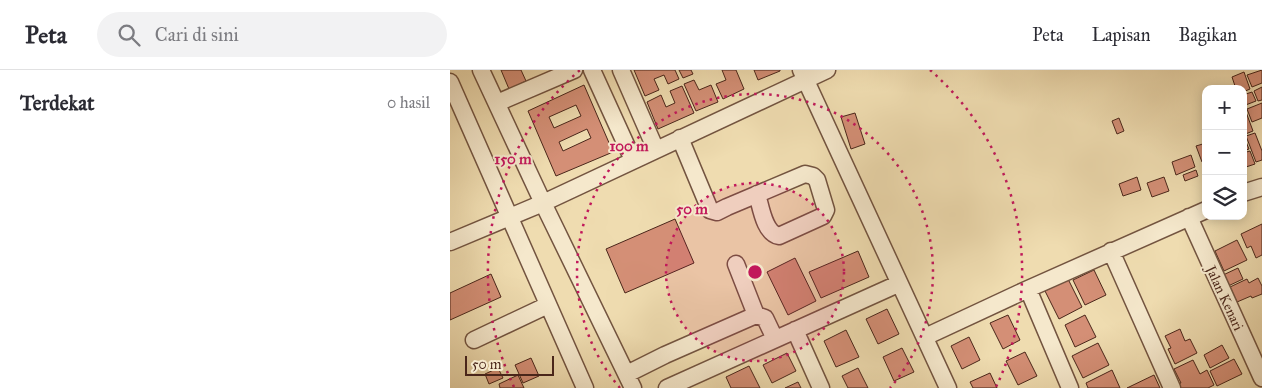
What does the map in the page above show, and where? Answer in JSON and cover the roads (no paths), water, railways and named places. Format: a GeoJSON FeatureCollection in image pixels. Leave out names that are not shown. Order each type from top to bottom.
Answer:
{"type":"FeatureCollection","features":[{"type":"Feature","properties":{"kind":"street"},"geometry":{"type":"LineString","coordinates":[[481,70],[543,203],[630,381],[665,355],[756,315],[765,318],[775,339]]}},
{"type":"Feature","properties":{"kind":"street"},"geometry":{"type":"LineString","coordinates":[[497,103],[574,70]]}},
{"type":"Feature","properties":{"kind":"street"},"geometry":{"type":"LineString","coordinates":[[592,70],[633,160]]}},
{"type":"Feature","properties":{"kind":"street"},"geometry":{"type":"LineString","coordinates":[[620,70],[656,150]]}},
{"type":"Feature","properties":{"kind":"street"},"geometry":{"type":"LineString","coordinates":[[450,242],[543,203],[656,150],[803,75],[826,70]]}},
{"type":"Feature","properties":{"kind":"street"},"geometry":{"type":"LineString","coordinates":[[803,75],[898,284],[948,388]]}},
{"type":"Feature","properties":{"kind":"street"},"geometry":{"type":"LineString","coordinates":[[450,82],[585,388]]}},
{"type":"Feature","properties":{"kind":"street"},"geometry":{"type":"LineString","coordinates":[[680,138],[710,210],[717,212],[757,194]]}},
{"type":"Feature","properties":{"kind":"street"},"geometry":{"type":"LineString","coordinates":[[1247,192],[1262,187]]}},
{"type":"Feature","properties":{"kind":"street"},"geometry":{"type":"LineString","coordinates":[[925,337],[1028,288],[1202,212]]}},
{"type":"Feature","properties":{"kind":"street","name":"Jalan Kenari"},"geometry":{"type":"LineString","coordinates":[[1189,218],[1262,378]]}},
{"type":"Feature","properties":{"kind":"street"},"geometry":{"type":"LineString","coordinates":[[1111,251],[1172,388]]}},
{"type":"Feature","properties":{"kind":"street"},"geometry":{"type":"LineString","coordinates":[[736,264],[756,315]]}},
{"type":"Feature","properties":{"kind":"street"},"geometry":{"type":"LineString","coordinates":[[667,388],[898,284]]}},
{"type":"Feature","properties":{"kind":"street"},"geometry":{"type":"LineString","coordinates":[[1028,288],[1070,388]]}},
{"type":"Feature","properties":{"kind":"street"},"geometry":{"type":"LineString","coordinates":[[474,340],[548,305]]}},
{"type":"Feature","properties":{"kind":"street"},"geometry":{"type":"LineString","coordinates":[[795,330],[821,388]]}}]}
